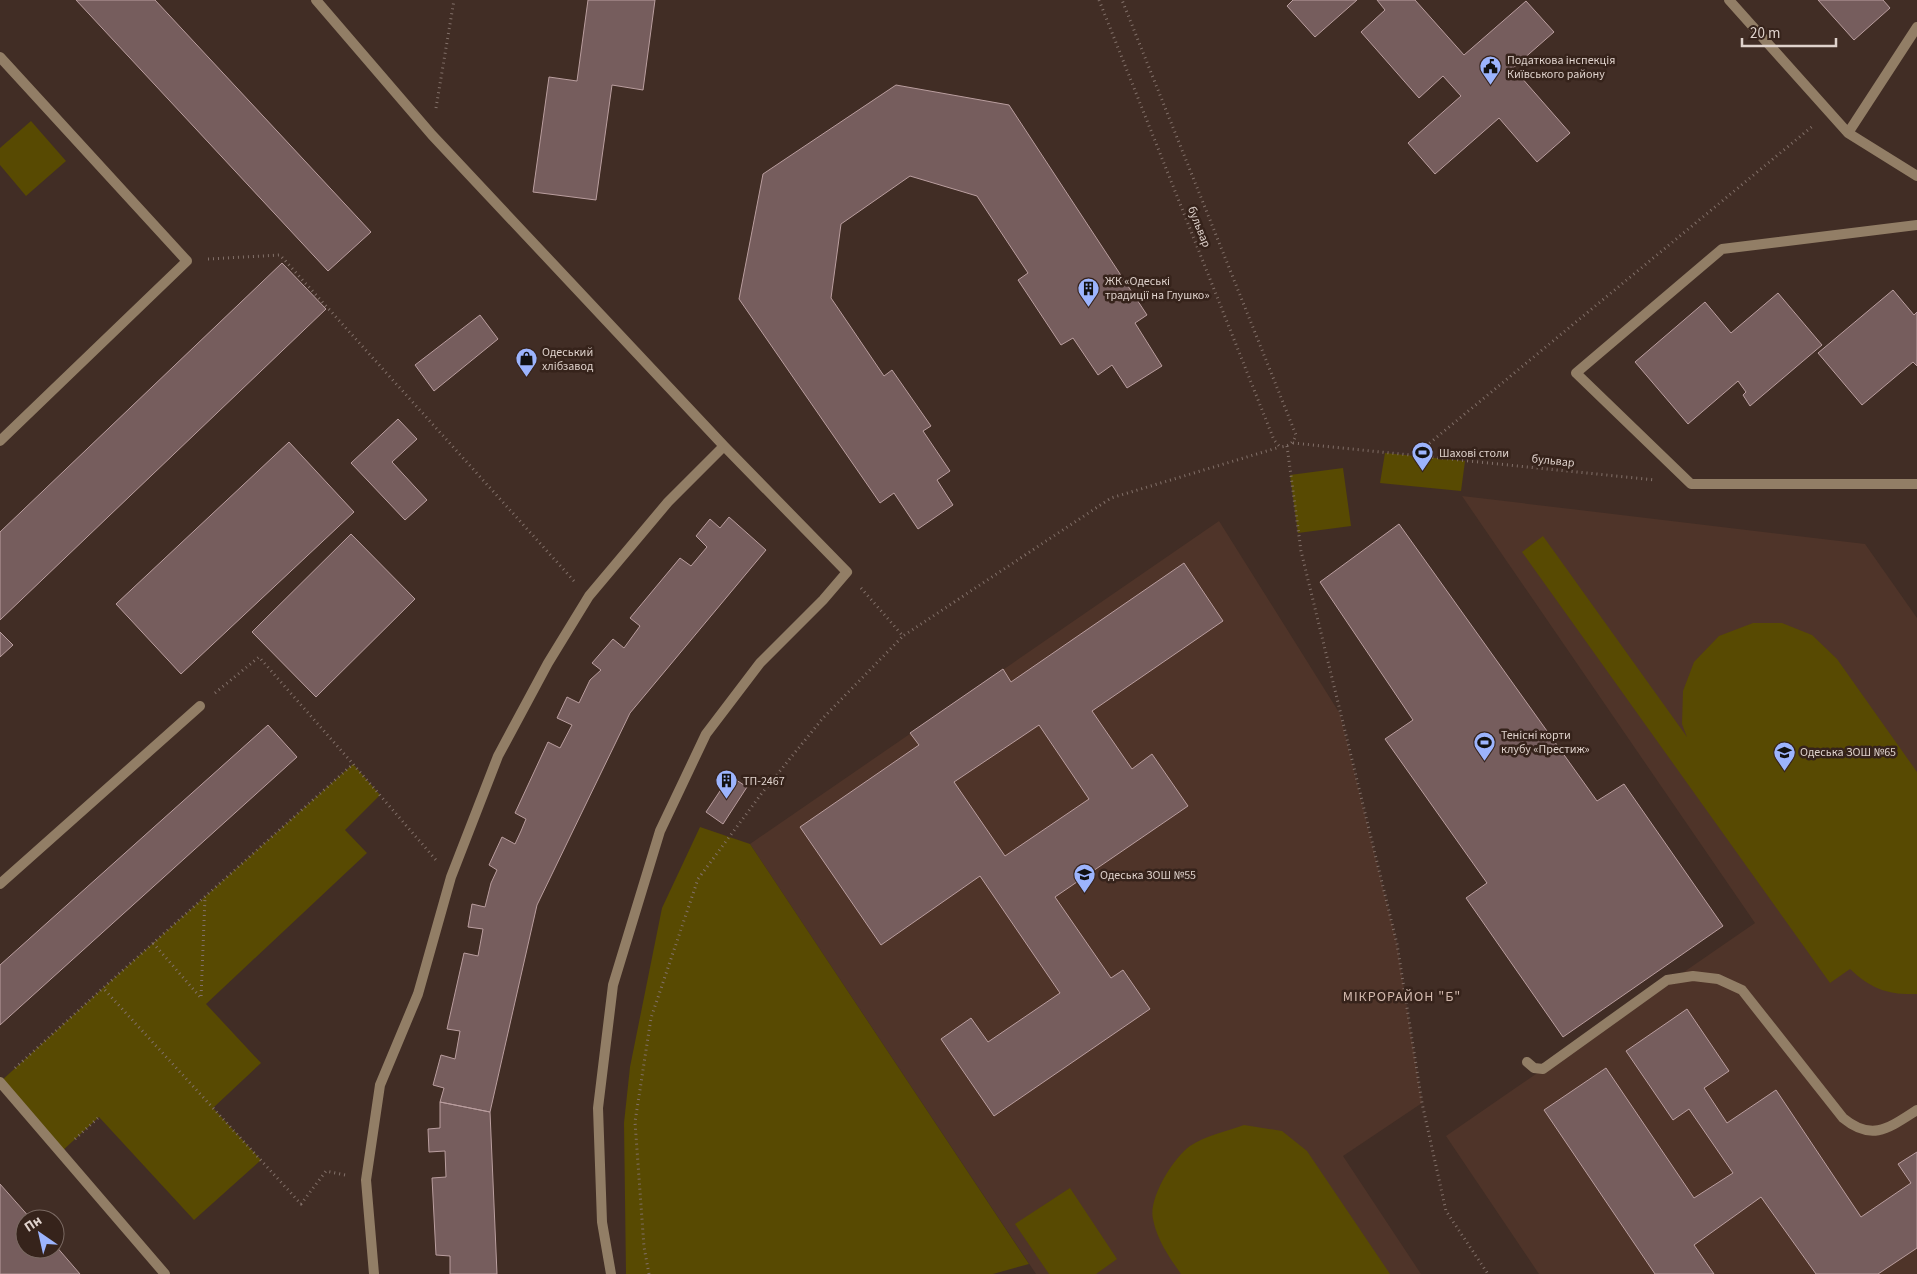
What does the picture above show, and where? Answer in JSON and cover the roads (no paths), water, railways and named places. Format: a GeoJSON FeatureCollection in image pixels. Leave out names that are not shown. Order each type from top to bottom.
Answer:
{"type":"FeatureCollection","features":[{"type":"Feature","properties":{"kind":"lane"},"geometry":{"type":"LineString","coordinates":[[316,0],[432,134],[724,446],[847,572],[760,663],[706,734],[660,831],[613,985],[598,1108],[602,1222],[611,1274]]}},
{"type":"Feature","properties":{"kind":"lane"},"geometry":{"type":"LineString","coordinates":[[1728,0],[1848,133],[1917,176]]}},
{"type":"Feature","properties":{"kind":"lane"},"geometry":{"type":"LineString","coordinates":[[1848,133],[1917,27]]}},
{"type":"Feature","properties":{"kind":"lane"},"geometry":{"type":"LineString","coordinates":[[0,57],[187,261],[0,441]]}},
{"type":"Feature","properties":{"kind":"lane"},"geometry":{"type":"LineString","coordinates":[[1917,225],[1722,249],[1576,373],[1692,484],[1917,484]]}},
{"type":"Feature","properties":{"kind":"lane"},"geometry":{"type":"LineString","coordinates":[[374,1274],[366,1180],[380,1084],[418,994],[451,878],[498,756],[548,663],[589,596],[668,502],[724,446]]}},
{"type":"Feature","properties":{"kind":"lane"},"geometry":{"type":"LineString","coordinates":[[0,884],[200,706]]}},
{"type":"Feature","properties":{"kind":"lane"},"geometry":{"type":"LineString","coordinates":[[1528,1062],[1534,1068],[1543,1069],[1668,980],[1693,976],[1718,979],[1742,990],[1843,1118],[1853,1126],[1877,1132],[1889,1128],[1917,1110]]}},
{"type":"Feature","properties":{"kind":"lane"},"geometry":{"type":"LineString","coordinates":[[0,1082],[165,1274]]}},
{"type":"Feature","properties":{"kind":"place","name":"Податкова інспекція Київського району"},"geometry":{"type":"Point","coordinates":[1491,86]}},
{"type":"Feature","properties":{"kind":"place","name":"ЖК «Одеські традиції на Глушко»"},"geometry":{"type":"Point","coordinates":[1089,307]}},
{"type":"Feature","properties":{"kind":"place","name":"Одеський хлібзавод"},"geometry":{"type":"Point","coordinates":[526,378]}},
{"type":"Feature","properties":{"kind":"place","name":"Шахові столи"},"geometry":{"type":"Point","coordinates":[1423,472]}},
{"type":"Feature","properties":{"kind":"place","name":"Тенісні корти клубу «Престиж»"},"geometry":{"type":"Point","coordinates":[1485,761]}},
{"type":"Feature","properties":{"kind":"place","name":"Одеська ЗОШ №65"},"geometry":{"type":"Point","coordinates":[1784,771]}},
{"type":"Feature","properties":{"kind":"place","name":"ТП-2467"},"geometry":{"type":"Point","coordinates":[727,800]}},
{"type":"Feature","properties":{"kind":"place","name":"Одеська ЗОШ №55"},"geometry":{"type":"Point","coordinates":[1084,894]}},
{"type":"Feature","properties":{"kind":"district","name":"МІКРОРАЙОН \"Б\""},"geometry":{"type":"Point","coordinates":[1402,997]}}]}
